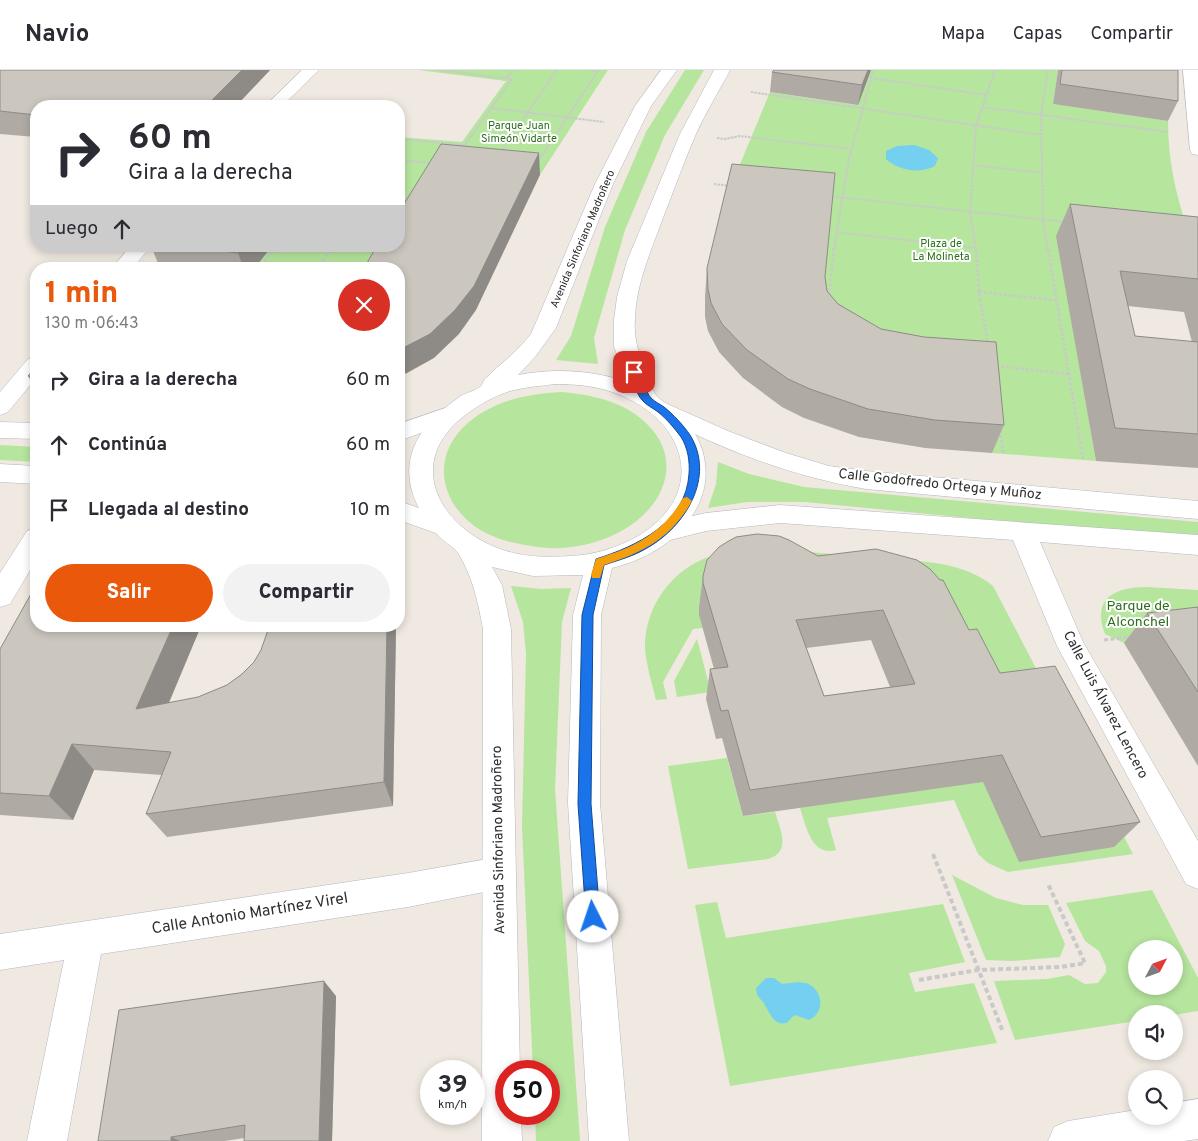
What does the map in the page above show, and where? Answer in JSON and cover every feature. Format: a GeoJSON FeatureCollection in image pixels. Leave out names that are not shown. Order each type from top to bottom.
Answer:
{"type":"FeatureCollection","features":[{"type":"Feature","properties":{"kind":"main road"},"geometry":{"type":"LineString","coordinates":[[279,100],[311,70]]}},
{"type":"Feature","properties":{"kind":"main road","name":"Avenida Sinforiano Madroñero"},"geometry":{"type":"LineString","coordinates":[[480,395],[518,364],[534,346],[545,328],[604,184],[632,125],[669,70]]}},
{"type":"Feature","properties":{"kind":"main road"},"geometry":{"type":"LineString","coordinates":[[405,513],[456,536],[499,559],[523,565],[549,568],[574,567],[600,562],[630,552],[662,532],[677,517],[688,500],[694,482],[695,467],[692,452],[686,437],[654,405],[626,347],[624,320],[627,296],[637,261],[688,134],[722,70]]}},
{"type":"Feature","properties":{"kind":"main road"},"geometry":{"type":"LineString","coordinates":[[1191,70],[1197,137]]}},
{"type":"Feature","properties":{"kind":"main road"},"geometry":{"type":"LineString","coordinates":[[127,262],[137,252]]}},
{"type":"Feature","properties":{"kind":"main road"},"geometry":{"type":"LineString","coordinates":[[0,407],[30,371]]}},
{"type":"Feature","properties":{"kind":"main road","name":"Calle Godofredo Ortega y Muñoz"},"geometry":{"type":"LineString","coordinates":[[480,395],[516,382],[555,377],[594,380],[631,390],[654,405],[718,437],[767,456],[818,472],[866,480],[1198,510]]}},
{"type":"Feature","properties":{"kind":"main road"},"geometry":{"type":"LineString","coordinates":[[405,431],[451,414],[480,395]]}},
{"type":"Feature","properties":{"kind":"main road","name":"Avenida Sinforiano Madroñero"},"geometry":{"type":"LineString","coordinates":[[451,414],[434,433],[428,443],[421,468],[422,484],[425,499],[456,536],[488,585],[498,629],[502,1141]]}},
{"type":"Feature","properties":{"kind":"main road"},"geometry":{"type":"LineString","coordinates":[[0,430],[30,431]]}},
{"type":"Feature","properties":{"kind":"main road"},"geometry":{"type":"LineString","coordinates":[[0,473],[30,475]]}},
{"type":"Feature","properties":{"kind":"main road"},"geometry":{"type":"LineString","coordinates":[[662,532],[706,522],[780,514],[1198,545]]}},
{"type":"Feature","properties":{"kind":"main road","name":"Calle Luis Álvarez Lencero"},"geometry":{"type":"LineString","coordinates":[[1022,531],[1070,645],[1198,873]]}},
{"type":"Feature","properties":{"kind":"main road"},"geometry":{"type":"LineString","coordinates":[[0,596],[30,548]]}},
{"type":"Feature","properties":{"kind":"main road"},"geometry":{"type":"LineString","coordinates":[[600,562],[587,615],[584,804],[609,1141]]}},
{"type":"Feature","properties":{"kind":"main road","name":"Calle Antonio Martínez Virel"},"geometry":{"type":"LineString","coordinates":[[0,952],[408,890],[499,873]]}},
{"type":"Feature","properties":{"kind":"main road"},"geometry":{"type":"LineString","coordinates":[[47,1141],[86,939]]}},
{"type":"Feature","properties":{"kind":"main road"},"geometry":{"type":"LineString","coordinates":[[1068,1141],[1198,1119]]}},
{"type":"Feature","properties":{"kind":"path"},"geometry":{"type":"LineString","coordinates":[[440,70],[512,79],[460,151]]}},
{"type":"Feature","properties":{"kind":"path"},"geometry":{"type":"LineString","coordinates":[[506,78],[514,70]]}},
{"type":"Feature","properties":{"kind":"path"},"geometry":{"type":"LineString","coordinates":[[495,160],[558,70]]}},
{"type":"Feature","properties":{"kind":"path"},"geometry":{"type":"LineString","coordinates":[[536,164],[598,71],[590,70]]}},
{"type":"Feature","properties":{"kind":"path"},"geometry":{"type":"LineString","coordinates":[[829,298],[840,198],[850,150],[873,70]]}},
{"type":"Feature","properties":{"kind":"path"},"geometry":{"type":"LineString","coordinates":[[988,347],[979,292],[976,248],[970,212],[976,126],[994,70]]}},
{"type":"Feature","properties":{"kind":"path"},"geometry":{"type":"LineString","coordinates":[[1048,70],[1041,114],[1043,220],[1084,459]]}},
{"type":"Feature","properties":{"kind":"path"},"geometry":{"type":"LineString","coordinates":[[871,78],[987,95]]}},
{"type":"Feature","properties":{"kind":"path"},"geometry":{"type":"LineString","coordinates":[[751,92],[1042,136]]}},
{"type":"Feature","properties":{"kind":"path"},"geometry":{"type":"LineString","coordinates":[[983,106],[1197,137]]}},
{"type":"Feature","properties":{"kind":"path"},"geometry":{"type":"LineString","coordinates":[[492,108],[632,125]]}},
{"type":"Feature","properties":{"kind":"path"},"geometry":{"type":"LineString","coordinates":[[740,136],[850,150]]}},
{"type":"Feature","properties":{"kind":"path"},"geometry":{"type":"LineString","coordinates":[[405,140],[465,145]]}},
{"type":"Feature","properties":{"kind":"path"},"geometry":{"type":"LineString","coordinates":[[405,161],[441,164]]}},
{"type":"Feature","properties":{"kind":"path"},"geometry":{"type":"LineString","coordinates":[[972,165],[1042,173]]}},
{"type":"Feature","properties":{"kind":"path"},"geometry":{"type":"LineString","coordinates":[[714,184],[734,186]]}},
{"type":"Feature","properties":{"kind":"path"},"geometry":{"type":"LineString","coordinates":[[821,196],[1072,223]]}},
{"type":"Feature","properties":{"kind":"path"},"geometry":{"type":"LineString","coordinates":[[836,232],[976,248]]}},
{"type":"Feature","properties":{"kind":"path"},"geometry":{"type":"LineString","coordinates":[[263,262],[271,252]]}},
{"type":"Feature","properties":{"kind":"path"},"geometry":{"type":"LineString","coordinates":[[979,292],[1056,300]]}},
{"type":"Feature","properties":{"kind":"path"},"geometry":{"type":"LineString","coordinates":[[991,365],[1068,374]]}},
{"type":"Feature","properties":{"kind":"path"},"geometry":{"type":"LineString","coordinates":[[999,424],[1003,453]]}},
{"type":"Feature","properties":{"kind":"path"},"geometry":{"type":"LineString","coordinates":[[1070,645],[1139,636]]}},
{"type":"Feature","properties":{"kind":"path"},"geometry":{"type":"LineString","coordinates":[[934,854],[1003,1032]]}},
{"type":"Feature","properties":{"kind":"path"},"geometry":{"type":"LineString","coordinates":[[918,980],[978,970],[1061,967],[1085,962],[1048,884]]}},
{"type":"Feature","properties":{"kind":"green space","name":"Parque Juan Simeón Vidarte"},"geometry":{"type":"Polygon","coordinates":[[[418,70],[608,70],[540,175],[405,239],[405,137],[462,142],[506,81],[418,70]]]}},
{"type":"Feature","properties":{"kind":"green space"},"geometry":{"type":"Polygon","coordinates":[[[685,70],[704,70],[665,135],[625,230],[594,338],[598,364],[556,360],[571,336],[605,227],[646,132],[685,70]]]}},
{"type":"Feature","properties":{"kind":"green space","name":"Plaza de La Molineta"},"geometry":{"type":"Polygon","coordinates":[[[871,70],[1058,70],[1053,104],[1168,121],[1169,148],[1173,174],[1186,225],[1057,236],[1096,461],[992,453],[985,371],[882,360],[729,191],[770,92],[857,105],[871,70]]]}},
{"type":"Feature","properties":{"kind":"green space"},"geometry":{"type":"Polygon","coordinates":[[[267,252],[392,252],[386,262],[259,262],[267,252]]]}},
{"type":"Feature","properties":{"kind":"green space"},"geometry":{"type":"Polygon","coordinates":[[[561,392],[587,395],[611,402],[627,409],[648,425],[661,443],[666,462],[665,480],[657,498],[644,515],[626,528],[604,539],[579,546],[545,548],[529,546],[504,540],[480,530],[461,514],[446,488],[445,460],[449,447],[457,434],[469,422],[490,408],[512,399],[536,394],[561,392]]]}},
{"type":"Feature","properties":{"kind":"green space"},"geometry":{"type":"Polygon","coordinates":[[[0,445],[30,447],[30,462],[0,460],[0,445]]]}},
{"type":"Feature","properties":{"kind":"green space"},"geometry":{"type":"Polygon","coordinates":[[[718,462],[749,474],[804,487],[1198,522],[1198,538],[1123,533],[805,502],[747,502],[708,508],[716,484],[718,462]]]}},
{"type":"Feature","properties":{"kind":"green space"},"geometry":{"type":"Polygon","coordinates":[[[756,547],[932,562],[965,570],[993,586],[1133,854],[1008,872],[988,863],[978,854],[954,800],[827,818],[836,850],[828,851],[821,849],[815,844],[807,831],[800,808],[961,659],[700,599],[699,615],[703,628],[693,629],[663,682],[667,699],[656,700],[645,647],[650,617],[663,591],[684,570],[697,562],[722,553],[756,547]]]}},
{"type":"Feature","properties":{"kind":"green space"},"geometry":{"type":"Polygon","coordinates":[[[511,586],[541,589],[571,588],[562,622],[555,789],[580,1141],[536,1141],[535,1125],[560,1125],[560,1060],[533,1060],[522,826],[526,653],[523,622],[511,586]]]}},
{"type":"Feature","properties":{"kind":"green space","name":"Parque de Alconchel"},"geometry":{"type":"Polygon","coordinates":[[[1147,587],[1198,590],[1198,634],[1124,643],[1105,634],[1101,622],[1101,611],[1109,597],[1125,589],[1147,587]]]}},
{"type":"Feature","properties":{"kind":"green space"},"geometry":{"type":"Polygon","coordinates":[[[697,639],[711,692],[677,697],[674,681],[697,639]]]}},
{"type":"Feature","properties":{"kind":"green space"},"geometry":{"type":"Polygon","coordinates":[[[727,758],[743,816],[775,812],[781,832],[782,846],[775,856],[768,859],[688,869],[668,766],[727,758]]]}},
{"type":"Feature","properties":{"kind":"green space"},"geometry":{"type":"Polygon","coordinates":[[[952,875],[996,898],[1023,905],[1048,905],[1065,944],[1060,957],[1013,961],[986,960],[952,875]]]}},
{"type":"Feature","properties":{"kind":"green space"},"geometry":{"type":"Polygon","coordinates":[[[1152,890],[1178,940],[1128,940],[1128,995],[1183,995],[1183,949],[1198,978],[1198,1011],[1183,1014],[1183,1005],[1128,1005],[1128,1022],[1015,1040],[994,981],[1047,979],[1069,975],[1085,984],[1098,983],[1106,972],[1106,966],[1099,951],[1085,941],[1066,903],[1152,890]]]}},
{"type":"Feature","properties":{"kind":"green space"},"geometry":{"type":"Polygon","coordinates":[[[717,902],[726,938],[943,904],[965,962],[909,973],[915,992],[974,983],[997,1043],[730,1086],[695,905],[717,902]]]}},
{"type":"Feature","properties":{"kind":"water"},"geometry":{"type":"Polygon","coordinates":[[[914,145],[929,150],[938,158],[935,166],[923,170],[903,169],[886,159],[886,151],[897,146],[914,145]]]}},
{"type":"Feature","properties":{"kind":"water"},"geometry":{"type":"Polygon","coordinates":[[[766,978],[774,978],[782,984],[800,982],[812,986],[819,995],[820,1006],[818,1012],[809,1020],[795,1015],[786,1023],[778,1022],[770,1015],[764,1002],[758,997],[756,988],[766,978]]]}},
{"type":"Feature","properties":{"kind":"building"},"geometry":{"type":"Polygon","coordinates":[[[0,70],[242,70],[212,100],[30,100],[30,114],[0,111],[0,70]]]}},
{"type":"Feature","properties":{"kind":"building"},"geometry":{"type":"Polygon","coordinates":[[[774,70],[868,70],[862,85],[772,72],[774,70]]]}},
{"type":"Feature","properties":{"kind":"building"},"geometry":{"type":"Polygon","coordinates":[[[1062,70],[1178,70],[1178,101],[1060,84],[1062,70]]]}},
{"type":"Feature","properties":{"kind":"building"},"geometry":{"type":"Polygon","coordinates":[[[441,144],[539,153],[474,286],[455,310],[430,334],[405,347],[405,262],[368,262],[373,252],[405,252],[405,202],[441,144]]]}},
{"type":"Feature","properties":{"kind":"building"},"geometry":{"type":"Polygon","coordinates":[[[732,164],[835,173],[825,277],[827,291],[838,304],[881,329],[924,337],[996,342],[1004,425],[935,420],[868,409],[810,389],[788,379],[747,350],[722,324],[711,303],[708,289],[707,268],[732,164]]]}},
{"type":"Feature","properties":{"kind":"building"},"geometry":{"type":"Polygon","coordinates":[[[1070,204],[1198,217],[1198,279],[1120,271],[1135,336],[1198,342],[1198,434],[1115,428],[1070,204]]]}},
{"type":"Feature","properties":{"kind":"building"},"geometry":{"type":"Polygon","coordinates":[[[757,534],[779,536],[818,556],[876,549],[917,560],[930,569],[940,580],[943,580],[969,630],[977,629],[1000,673],[1055,666],[1140,822],[1041,837],[1002,755],[750,790],[728,710],[721,711],[710,669],[728,667],[703,583],[707,560],[719,547],[736,537],[757,534]],[[883,610],[796,620],[824,696],[915,684],[883,610]]]}},
{"type":"Feature","properties":{"kind":"building"},"geometry":{"type":"Polygon","coordinates":[[[30,596],[30,632],[170,632],[136,709],[198,697],[227,685],[254,662],[261,650],[267,632],[387,632],[384,782],[146,814],[171,752],[72,744],[49,796],[0,793],[0,649],[30,596]]]}},
{"type":"Feature","properties":{"kind":"building"},"geometry":{"type":"Polygon","coordinates":[[[1198,607],[1198,692],[1147,613],[1198,607]]]}},
{"type":"Feature","properties":{"kind":"building"},"geometry":{"type":"Polygon","coordinates":[[[324,981],[319,1141],[244,1141],[245,1125],[171,1137],[171,1141],[98,1141],[119,1010],[324,981]]]}},
{"type":"Feature","properties":{"kind":"slow traffic"},"geometry":{"type":"LineString","coordinates":[[596,575],[600,562],[623,555],[644,545],[662,532],[677,517],[687,501]]}},
{"type":"Feature","properties":{"kind":"route"},"geometry":{"type":"LineString","coordinates":[[593,917],[584,804],[587,615],[600,562],[623,555],[644,545],[662,532],[677,517],[688,500],[694,482],[695,467],[686,437],[663,410],[646,399],[634,372]]}}]}
